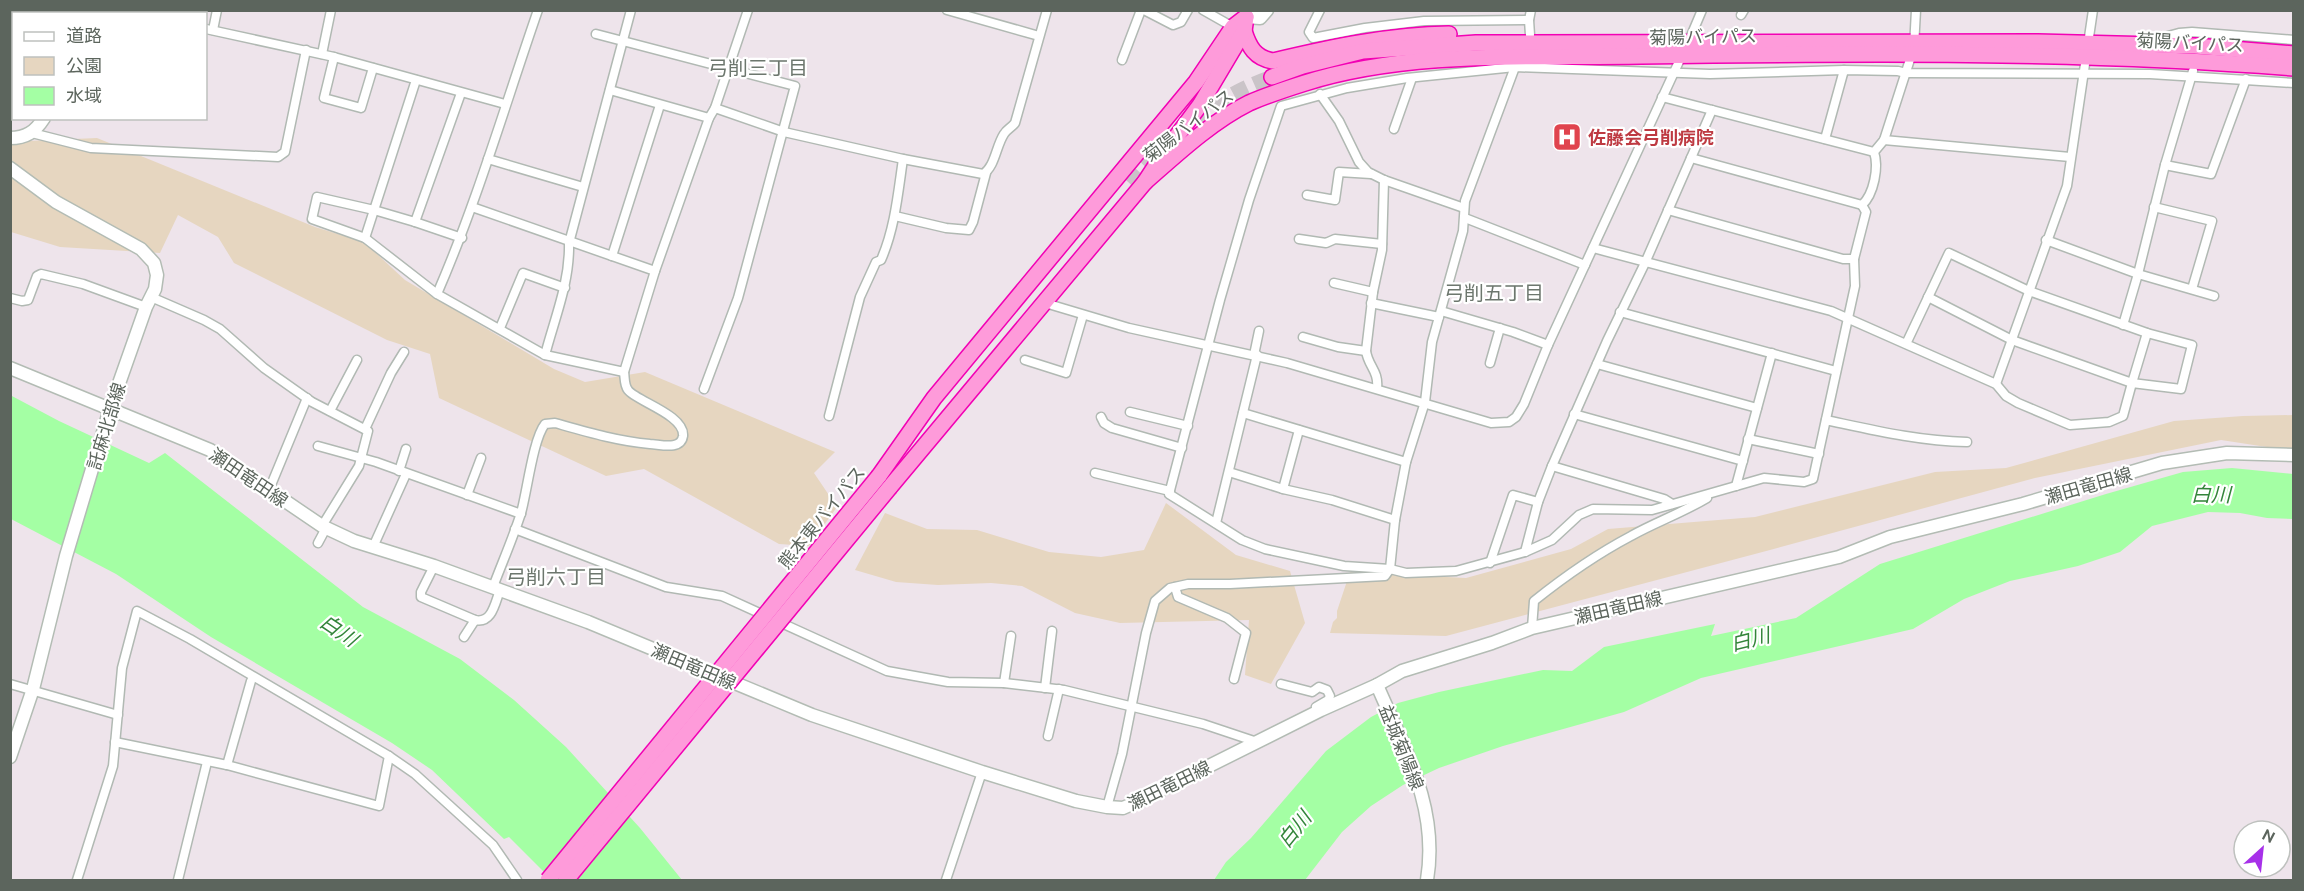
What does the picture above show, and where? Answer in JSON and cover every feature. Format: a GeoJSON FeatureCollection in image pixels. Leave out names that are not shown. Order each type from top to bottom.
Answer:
{"type":"FeatureCollection","features":[{"type":"Feature","properties":{"kind":"highway"},"geometry":{"type":"LineString","coordinates":[[1243,19],[1252,50],[1265,60],[1273,61],[1335,46],[1414,35],[1529,28],[1617,42]]}},
{"type":"Feature","properties":{"kind":"highway"},"geometry":{"type":"LineString","coordinates":[[1134,180],[1184,97],[1243,19]]}},
{"type":"Feature","properties":{"kind":"highway"},"geometry":{"type":"LineString","coordinates":[[885,482],[934,398],[1188,121],[1200,105],[1243,19]]}},
{"type":"Feature","properties":{"kind":"highway","name":"菊陽バイパス"},"geometry":{"type":"LineString","coordinates":[[1272,77],[1340,56],[1390,48],[1476,43],[1617,42],[1685,49]]}},
{"type":"Feature","properties":{"kind":"highway","name":"菊陽バイパス"},"geometry":{"type":"LineString","coordinates":[[1134,180],[1248,104],[1307,82],[1389,64],[1441,59],[1685,49],[2088,50],[2141,44],[2242,42],[2294,54]]}},
{"type":"Feature","properties":{"kind":"highway","name":"菊陽バイパス"},"geometry":{"type":"LineString","coordinates":[[2088,50],[2193,68],[2294,68]]}},
{"type":"Feature","properties":{"kind":"highway"},"geometry":{"type":"LineString","coordinates":[[1184,97],[1183,116],[1188,121],[1198,124],[1219,122]]}},
{"type":"Feature","properties":{"kind":"highway","name":"熊本東バイパス"},"geometry":{"type":"LineString","coordinates":[[548,880],[885,482],[1045,303],[1134,180]]}},
{"type":"Feature","properties":{"kind":"highway","name":"熊本東バイパス"},"geometry":{"type":"LineString","coordinates":[[566,880],[885,482]]}},
{"type":"Feature","properties":{"kind":"main road"},"geometry":{"type":"LineString","coordinates":[[1243,19],[1260,18],[1267,10]]}},
{"type":"Feature","properties":{"kind":"main road"},"geometry":{"type":"LineString","coordinates":[[10,138],[21,138],[32,133],[42,120]]}},
{"type":"Feature","properties":{"kind":"main road","name":"託麻北部線"},"geometry":{"type":"LineString","coordinates":[[10,168],[57,202],[141,249],[157,269],[157,281],[110,409],[66,556],[33,689],[10,757]]}},
{"type":"Feature","properties":{"kind":"main road","name":"瀬田竜田線"},"geometry":{"type":"LineString","coordinates":[[10,368],[210,450],[324,527],[373,547],[434,566],[588,622],[812,715],[1076,801],[1123,808],[1402,671],[1532,628],[1839,557],[1890,537],[2023,504],[2162,463],[2227,453],[2294,455]]}},
{"type":"Feature","properties":{"kind":"main road","name":"益城菊陽線"},"geometry":{"type":"LineString","coordinates":[[1377,685],[1419,782],[1428,823],[1431,855],[1427,880]]}},
{"type":"Feature","properties":{"kind":"street"},"geometry":{"type":"LineString","coordinates":[[218,10],[209,29],[334,57],[505,104]]}},
{"type":"Feature","properties":{"kind":"street"},"geometry":{"type":"LineString","coordinates":[[322,54],[331,10]]}},
{"type":"Feature","properties":{"kind":"street"},"geometry":{"type":"LineString","coordinates":[[437,294],[462,238],[538,10]]}},
{"type":"Feature","properties":{"kind":"street"},"geometry":{"type":"LineString","coordinates":[[545,355],[565,288],[570,263],[569,243],[583,187],[632,10]]}},
{"type":"Feature","properties":{"kind":"street"},"geometry":{"type":"LineString","coordinates":[[434,566],[420,592],[422,597],[475,620],[483,621],[488,618],[521,514],[536,449],[545,424],[555,423],[626,442],[670,446],[683,437],[681,429],[670,417],[650,402],[628,391],[625,386],[624,372],[655,271],[709,118],[715,108],[748,10]]}},
{"type":"Feature","properties":{"kind":"street"},"geometry":{"type":"LineString","coordinates":[[947,10],[1039,36]]}},
{"type":"Feature","properties":{"kind":"street"},"geometry":{"type":"LineString","coordinates":[[895,216],[946,228],[969,230],[986,173],[1004,134],[1015,123],[1047,10]]}},
{"type":"Feature","properties":{"kind":"street"},"geometry":{"type":"LineString","coordinates":[[1122,60],[1143,10],[1173,25],[1181,22],[1188,10]]}},
{"type":"Feature","properties":{"kind":"street"},"geometry":{"type":"LineString","coordinates":[[1203,10],[1243,19]]}},
{"type":"Feature","properties":{"kind":"street"},"geometry":{"type":"LineString","coordinates":[[1320,10],[1310,32],[1312,38],[1365,28],[1424,21],[1529,28],[1531,10]]}},
{"type":"Feature","properties":{"kind":"street"},"geometry":{"type":"LineString","coordinates":[[1045,303],[1129,328],[1256,355],[1377,388],[1491,423],[1509,422],[1516,417],[1524,404],[1548,345],[1702,10]]}},
{"type":"Feature","properties":{"kind":"street"},"geometry":{"type":"LineString","coordinates":[[1874,152],[1884,140],[1906,73],[1913,49],[1916,10]]}},
{"type":"Feature","properties":{"kind":"street"},"geometry":{"type":"LineString","coordinates":[[1996,384],[2067,186],[2093,10]]}},
{"type":"Feature","properties":{"kind":"street"},"geometry":{"type":"LineString","coordinates":[[596,34],[795,86],[738,298],[704,388]]}},
{"type":"Feature","properties":{"kind":"street"},"geometry":{"type":"LineString","coordinates":[[2242,42],[2294,40]]}},
{"type":"Feature","properties":{"kind":"street"},"geometry":{"type":"LineString","coordinates":[[32,133],[91,148],[278,157],[285,152],[306,50]]}},
{"type":"Feature","properties":{"kind":"street"},"geometry":{"type":"LineString","coordinates":[[334,57],[324,98],[361,108],[373,68]]}},
{"type":"Feature","properties":{"kind":"street"},"geometry":{"type":"LineString","coordinates":[[1107,807],[1155,601],[1170,588],[1188,584],[1385,576],[1390,569],[1395,520],[1406,462],[1425,402],[1432,342],[1460,244],[1468,190],[1515,67]]}},
{"type":"Feature","properties":{"kind":"street"},"geometry":{"type":"LineString","coordinates":[[1691,158],[1862,205],[1866,212],[1854,259],[1855,286],[1849,319],[1813,479],[1803,482],[1764,478],[1652,510],[1593,509],[1579,515],[1552,540],[1525,552],[1456,571],[1406,573],[1390,569],[1344,566],[1265,549],[1242,540],[1169,494],[1250,200],[1281,106],[1347,88],[1412,78],[1515,67],[1710,74],[1844,70],[1906,73],[2083,73],[2193,68],[2246,79],[2294,83]]}},
{"type":"Feature","properties":{"kind":"street"},"geometry":{"type":"LineString","coordinates":[[2123,325],[2193,68]]}},
{"type":"Feature","properties":{"kind":"street"},"geometry":{"type":"LineString","coordinates":[[1825,139],[1844,70]]}},
{"type":"Feature","properties":{"kind":"street"},"geometry":{"type":"LineString","coordinates":[[1394,129],[1412,78]]}},
{"type":"Feature","properties":{"kind":"street"},"geometry":{"type":"LineString","coordinates":[[2165,165],[2211,174],[2246,79]]}},
{"type":"Feature","properties":{"kind":"street"},"geometry":{"type":"LineString","coordinates":[[365,238],[416,80]]}},
{"type":"Feature","properties":{"kind":"street"},"geometry":{"type":"LineString","coordinates":[[610,90],[709,118]]}},
{"type":"Feature","properties":{"kind":"street"},"geometry":{"type":"LineString","coordinates":[[415,222],[461,93]]}},
{"type":"Feature","properties":{"kind":"street"},"geometry":{"type":"LineString","coordinates":[[1320,94],[1339,121],[1359,162],[1371,174],[1585,265]]}},
{"type":"Feature","properties":{"kind":"street"},"geometry":{"type":"LineString","coordinates":[[1662,97],[1874,152]]}},
{"type":"Feature","properties":{"kind":"street"},"geometry":{"type":"LineString","coordinates":[[612,256],[660,105]]}},
{"type":"Feature","properties":{"kind":"street"},"geometry":{"type":"LineString","coordinates":[[715,108],[784,132],[977,175],[986,173]]}},
{"type":"Feature","properties":{"kind":"street"},"geometry":{"type":"LineString","coordinates":[[1525,552],[1538,502],[1574,414],[1645,263],[1712,110]]}},
{"type":"Feature","properties":{"kind":"street"},"geometry":{"type":"LineString","coordinates":[[1884,140],[2070,157]]}},
{"type":"Feature","properties":{"kind":"street"},"geometry":{"type":"LineString","coordinates":[[1862,205],[1869,199],[1878,161],[1874,152]]}},
{"type":"Feature","properties":{"kind":"street"},"geometry":{"type":"LineString","coordinates":[[488,159],[583,187]]}},
{"type":"Feature","properties":{"kind":"street"},"geometry":{"type":"LineString","coordinates":[[830,416],[860,297],[876,262],[883,256],[895,216],[903,159]]}},
{"type":"Feature","properties":{"kind":"street"},"geometry":{"type":"LineString","coordinates":[[1307,195],[1335,200],[1340,172],[1371,174]]}},
{"type":"Feature","properties":{"kind":"street"},"geometry":{"type":"LineString","coordinates":[[1377,388],[1377,376],[1365,351],[1382,244],[1384,180]]}},
{"type":"Feature","properties":{"kind":"street"},"geometry":{"type":"LineString","coordinates":[[462,238],[374,210],[317,197],[312,219],[365,238],[437,294],[545,355],[624,372]]}},
{"type":"Feature","properties":{"kind":"street"},"geometry":{"type":"LineString","coordinates":[[472,207],[569,243],[655,271]]}},
{"type":"Feature","properties":{"kind":"street"},"geometry":{"type":"LineString","coordinates":[[2154,207],[2212,221],[2192,289]]}},
{"type":"Feature","properties":{"kind":"street"},"geometry":{"type":"LineString","coordinates":[[1668,210],[1843,259],[1854,259]]}},
{"type":"Feature","properties":{"kind":"street"},"geometry":{"type":"LineString","coordinates":[[1299,238],[1326,243],[1335,239],[1382,244]]}},
{"type":"Feature","properties":{"kind":"street"},"geometry":{"type":"LineString","coordinates":[[2046,240],[2138,274],[2214,296]]}},
{"type":"Feature","properties":{"kind":"street"},"geometry":{"type":"LineString","coordinates":[[1593,248],[1831,311],[1996,384],[2006,396],[2018,403],[2070,425],[2109,422],[2123,416],[2146,333]]}},
{"type":"Feature","properties":{"kind":"street"},"geometry":{"type":"LineString","coordinates":[[1906,344],[1928,297],[1949,253],[2029,291],[2146,333],[2192,345],[2181,389],[2132,383],[2012,340],[1928,297]]}},
{"type":"Feature","properties":{"kind":"street"},"geometry":{"type":"LineString","coordinates":[[500,328],[523,273],[565,288]]}},
{"type":"Feature","properties":{"kind":"street"},"geometry":{"type":"LineString","coordinates":[[10,298],[28,300],[37,276],[41,274],[149,302],[204,320],[220,329],[264,368],[307,398],[365,429],[369,434],[360,466],[324,527],[318,543]]}},
{"type":"Feature","properties":{"kind":"street"},"geometry":{"type":"LineString","coordinates":[[1334,283],[1373,292]]}},
{"type":"Feature","properties":{"kind":"street"},"geometry":{"type":"LineString","coordinates":[[1371,303],[1440,314],[1500,328],[1548,345]]}},
{"type":"Feature","properties":{"kind":"street"},"geometry":{"type":"LineString","coordinates":[[1620,312],[1836,371]]}},
{"type":"Feature","properties":{"kind":"street"},"geometry":{"type":"LineString","coordinates":[[1025,360],[1066,373],[1083,315]]}},
{"type":"Feature","properties":{"kind":"street"},"geometry":{"type":"LineString","coordinates":[[1490,363],[1500,328]]}},
{"type":"Feature","properties":{"kind":"street"},"geometry":{"type":"LineString","coordinates":[[1216,523],[1256,355],[1259,331]]}},
{"type":"Feature","properties":{"kind":"street"},"geometry":{"type":"LineString","coordinates":[[1303,337],[1342,348],[1365,351]]}},
{"type":"Feature","properties":{"kind":"street"},"geometry":{"type":"LineString","coordinates":[[365,429],[391,373],[404,352]]}},
{"type":"Feature","properties":{"kind":"street"},"geometry":{"type":"LineString","coordinates":[[1736,486],[1772,353]]}},
{"type":"Feature","properties":{"kind":"street"},"geometry":{"type":"LineString","coordinates":[[330,411],[357,360]]}},
{"type":"Feature","properties":{"kind":"street"},"geometry":{"type":"LineString","coordinates":[[1597,364],[1757,408]]}},
{"type":"Feature","properties":{"kind":"street"},"geometry":{"type":"LineString","coordinates":[[269,490],[307,398]]}},
{"type":"Feature","properties":{"kind":"street"},"geometry":{"type":"LineString","coordinates":[[1130,412],[1188,426]]}},
{"type":"Feature","properties":{"kind":"street"},"geometry":{"type":"LineString","coordinates":[[1243,413],[1406,462]]}},
{"type":"Feature","properties":{"kind":"street"},"geometry":{"type":"LineString","coordinates":[[1574,414],[1743,461]]}},
{"type":"Feature","properties":{"kind":"street"},"geometry":{"type":"LineString","coordinates":[[1101,417],[1104,423],[1112,428],[1182,448]]}},
{"type":"Feature","properties":{"kind":"street"},"geometry":{"type":"LineString","coordinates":[[1826,420],[1903,437],[1967,442]]}},
{"type":"Feature","properties":{"kind":"street"},"geometry":{"type":"LineString","coordinates":[[1283,489],[1299,430]]}},
{"type":"Feature","properties":{"kind":"street"},"geometry":{"type":"LineString","coordinates":[[1748,439],[1819,454]]}},
{"type":"Feature","properties":{"kind":"street"},"geometry":{"type":"LineString","coordinates":[[318,446],[402,472],[521,514]]}},
{"type":"Feature","properties":{"kind":"street"},"geometry":{"type":"LineString","coordinates":[[373,547],[402,472],[406,449]]}},
{"type":"Feature","properties":{"kind":"street"},"geometry":{"type":"LineString","coordinates":[[467,495],[481,458]]}},
{"type":"Feature","properties":{"kind":"street"},"geometry":{"type":"LineString","coordinates":[[1552,466],[1664,499],[1672,504]]}},
{"type":"Feature","properties":{"kind":"street"},"geometry":{"type":"LineString","coordinates":[[1228,472],[1283,489],[1332,500],[1395,520]]}},
{"type":"Feature","properties":{"kind":"street"},"geometry":{"type":"LineString","coordinates":[[1095,473],[1170,491]]}},
{"type":"Feature","properties":{"kind":"street"},"geometry":{"type":"LineString","coordinates":[[1532,628],[1534,601],[1544,593],[1613,546],[1682,513],[1717,492]]}},
{"type":"Feature","properties":{"kind":"street"},"geometry":{"type":"LineString","coordinates":[[1490,563],[1513,495],[1538,502]]}},
{"type":"Feature","properties":{"kind":"street"},"geometry":{"type":"LineString","coordinates":[[515,529],[666,587],[722,597],[887,671],[948,682],[1005,683],[1059,689],[1203,724],[1256,741]]}},
{"type":"Feature","properties":{"kind":"street"},"geometry":{"type":"LineString","coordinates":[[1175,587],[1178,597],[1227,618],[1246,633],[1234,679]]}},
{"type":"Feature","properties":{"kind":"street"},"geometry":{"type":"LineString","coordinates":[[77,880],[113,766],[122,668],[137,610],[389,756],[415,774],[493,846],[517,880]]}},
{"type":"Feature","properties":{"kind":"street"},"geometry":{"type":"LineString","coordinates":[[464,637],[475,620]]}},
{"type":"Feature","properties":{"kind":"street"},"geometry":{"type":"LineString","coordinates":[[1045,688],[1052,631]]}},
{"type":"Feature","properties":{"kind":"street"},"geometry":{"type":"LineString","coordinates":[[1005,683],[1011,636]]}},
{"type":"Feature","properties":{"kind":"street"},"geometry":{"type":"LineString","coordinates":[[227,765],[251,681]]}},
{"type":"Feature","properties":{"kind":"street"},"geometry":{"type":"LineString","coordinates":[[10,684],[118,715]]}},
{"type":"Feature","properties":{"kind":"street"},"geometry":{"type":"LineString","coordinates":[[1235,750],[1256,741],[1328,700],[1330,696],[1327,690],[1319,687],[1312,692],[1281,684]]}},
{"type":"Feature","properties":{"kind":"street"},"geometry":{"type":"LineString","coordinates":[[1048,736],[1059,689]]}},
{"type":"Feature","properties":{"kind":"street"},"geometry":{"type":"LineString","coordinates":[[115,742],[227,765],[379,806],[389,756]]}},
{"type":"Feature","properties":{"kind":"street"},"geometry":{"type":"LineString","coordinates":[[178,880],[207,762]]}},
{"type":"Feature","properties":{"kind":"street"},"geometry":{"type":"LineString","coordinates":[[946,880],[982,772]]}},
{"type":"Feature","properties":{"kind":"green space"},"geometry":{"type":"Polygon","coordinates":[[[10,134],[28,141],[97,138],[315,227],[364,242],[405,280],[554,369],[585,382],[645,372],[835,452],[814,473],[837,507],[809,546],[779,544],[644,469],[606,476],[439,398],[430,354],[387,340],[234,263],[218,237],[178,215],[160,253],[60,247],[11,232],[10,134]]]}},
{"type":"Feature","properties":{"kind":"green space"},"geometry":{"type":"Polygon","coordinates":[[[2293,415],[2293,451],[2221,440],[2035,478],[1446,636],[1330,633],[1333,622],[1337,618],[1337,611],[1350,572],[1466,578],[1571,549],[1608,529],[1755,517],[1935,472],[2006,468],[2174,421],[2293,415]]]}},
{"type":"Feature","properties":{"kind":"green space"},"geometry":{"type":"Polygon","coordinates":[[[1166,503],[1236,555],[1290,571],[1305,623],[1271,684],[1245,675],[1249,620],[1120,623],[1075,613],[1022,586],[991,583],[938,585],[896,582],[855,570],[885,513],[927,529],[977,530],[1049,552],[1101,557],[1144,550],[1166,503]]]}},
{"type":"Feature","properties":{"kind":"water","name":"白川"},"geometry":{"type":"Polygon","coordinates":[[[10,395],[59,421],[149,463],[165,453],[363,607],[460,659],[514,700],[566,747],[640,828],[682,880],[552,880],[509,837],[504,839],[432,770],[392,743],[211,637],[116,574],[11,519],[10,395]]]}},
{"type":"Feature","properties":{"kind":"water","name":"白川"},"geometry":{"type":"Polygon","coordinates":[[[2232,468],[2293,474],[2293,519],[2208,512],[2152,526],[2120,552],[2078,566],[2010,581],[1964,599],[1913,629],[1701,678],[1624,712],[1503,746],[1439,768],[1403,785],[1371,806],[1342,832],[1305,880],[1214,880],[1226,862],[1251,838],[1326,751],[1371,717],[1398,703],[1543,670],[1572,671],[1604,647],[1715,624],[1711,636],[1796,618],[1880,564],[2183,472],[2232,468]]]}},
{"type":"Feature","properties":{"kind":"tunnel"},"geometry":{"type":"LineString","coordinates":[[1127,181],[1176,134],[1212,107],[1251,85],[1272,77]]}},
{"type":"Feature","properties":{"kind":"place","name":"佐藤会弓削病院"},"geometry":{"type":"Point","coordinates":[1567,137]}},
{"type":"Feature","properties":{"kind":"district","name":"弓削三丁目"},"geometry":{"type":"Point","coordinates":[758,67]}},
{"type":"Feature","properties":{"kind":"district","name":"弓削五丁目"},"geometry":{"type":"Point","coordinates":[1494,292]}},
{"type":"Feature","properties":{"kind":"district","name":"弓削六丁目"},"geometry":{"type":"Point","coordinates":[556,576]}}]}
